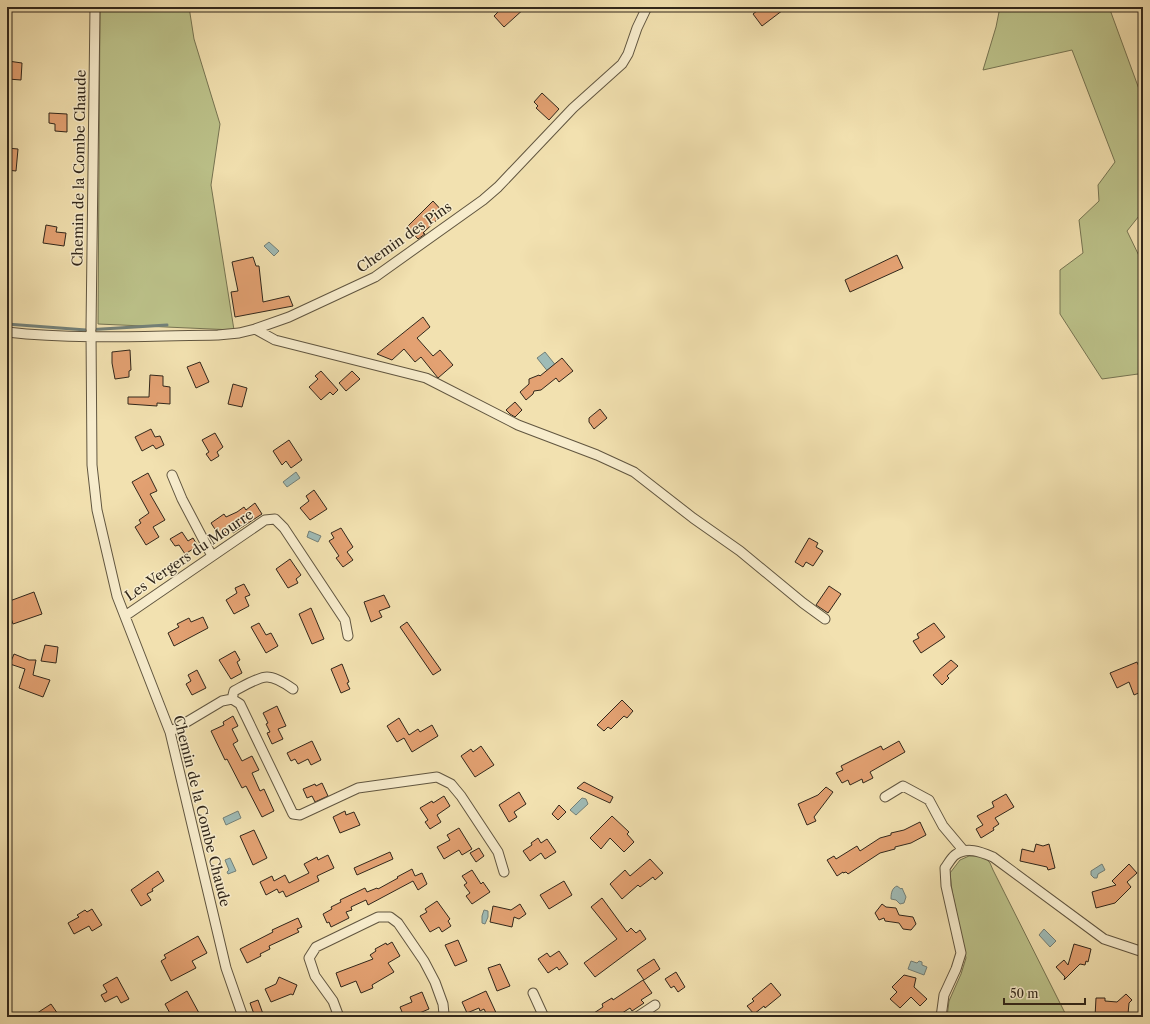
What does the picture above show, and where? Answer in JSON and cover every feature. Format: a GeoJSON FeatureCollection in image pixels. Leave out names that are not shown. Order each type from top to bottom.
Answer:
{"type":"FeatureCollection","features":[{"type":"Feature","properties":{"kind":"street","name":"Chemin de la Combe Chaude"},"geometry":{"type":"LineString","coordinates":[[95,7],[91,332],[92,465],[98,510],[117,596],[170,732],[226,968],[243,1017]]}},
{"type":"Feature","properties":{"kind":"street","name":"Chemin des Pins"},"geometry":{"type":"LineString","coordinates":[[7,332],[40,336],[91,332],[218,335],[239,333],[289,317],[375,277],[483,200],[498,187],[573,108],[622,64],[628,54],[637,28],[647,7]]}},
{"type":"Feature","properties":{"kind":"street"},"geometry":{"type":"LineString","coordinates":[[255,329],[275,340],[426,378],[518,425],[597,455],[634,472],[693,518],[740,551],[803,603],[825,619]]}},
{"type":"Feature","properties":{"kind":"street"},"geometry":{"type":"LineString","coordinates":[[172,475],[182,499],[212,556]]}},
{"type":"Feature","properties":{"kind":"street","name":"Les Vergers du Mourre"},"geometry":{"type":"LineString","coordinates":[[125,616],[265,520],[275,519],[284,528],[345,620],[348,636]]}},
{"type":"Feature","properties":{"kind":"street"},"geometry":{"type":"LineString","coordinates":[[232,699],[234,691],[258,679],[266,677],[282,682],[293,689]]}},
{"type":"Feature","properties":{"kind":"street"},"geometry":{"type":"LineString","coordinates":[[170,732],[222,701],[232,699],[240,704],[293,814],[300,815],[358,788],[437,777],[451,784],[461,796],[498,852],[504,872]]}},
{"type":"Feature","properties":{"kind":"street"},"geometry":{"type":"LineString","coordinates":[[885,798],[903,786],[928,800],[943,826],[964,851]]}},
{"type":"Feature","properties":{"kind":"street"},"geometry":{"type":"LineString","coordinates":[[941,1017],[944,996],[956,969],[961,953],[946,886],[945,868],[955,855],[964,851],[979,851],[993,857],[1104,939],[1143,952]]}},
{"type":"Feature","properties":{"kind":"street"},"geometry":{"type":"LineString","coordinates":[[339,1017],[333,1001],[315,976],[308,958],[316,947],[378,917],[390,917],[398,923],[424,961],[435,982],[443,1004],[444,1014],[441,1017]]}},
{"type":"Feature","properties":{"kind":"street"},"geometry":{"type":"LineString","coordinates":[[533,993],[544,1017]]}},
{"type":"Feature","properties":{"kind":"street"},"geometry":{"type":"LineString","coordinates":[[637,1017],[655,1005]]}},
{"type":"Feature","properties":{"kind":"green space"},"geometry":{"type":"Polygon","coordinates":[[[100,7],[189,7],[194,39],[220,124],[211,185],[234,330],[98,324],[100,7]]]}},
{"type":"Feature","properties":{"kind":"green space"},"geometry":{"type":"Polygon","coordinates":[[[1000,7],[1109,7],[1143,100],[1143,211],[1127,231],[1143,264],[1143,384],[1138,374],[1102,379],[1060,314],[1060,270],[1083,253],[1079,220],[1099,201],[1098,185],[1115,162],[1072,50],[983,70],[996,27],[1000,7]]]}},
{"type":"Feature","properties":{"kind":"green space"},"geometry":{"type":"Polygon","coordinates":[[[969,856],[984,856],[990,863],[1067,1017],[947,1017],[949,1001],[961,974],[966,958],[952,891],[950,873],[960,860],[969,856]]]}},
{"type":"Feature","properties":{"kind":"water"},"geometry":{"type":"Polygon","coordinates":[[[269,242],[279,251],[274,256],[264,246],[269,242]]]}},
{"type":"Feature","properties":{"kind":"water"},"geometry":{"type":"Polygon","coordinates":[[[545,352],[557,367],[549,373],[537,358],[545,352]]]}},
{"type":"Feature","properties":{"kind":"water"},"geometry":{"type":"Polygon","coordinates":[[[296,472],[300,478],[287,487],[283,482],[296,472]]]}},
{"type":"Feature","properties":{"kind":"water"},"geometry":{"type":"Polygon","coordinates":[[[309,531],[321,536],[318,542],[307,537],[309,531]]]}},
{"type":"Feature","properties":{"kind":"water"},"geometry":{"type":"Polygon","coordinates":[[[582,798],[586,799],[588,804],[576,815],[570,810],[582,798]]]}},
{"type":"Feature","properties":{"kind":"water"},"geometry":{"type":"Polygon","coordinates":[[[238,811],[241,818],[226,825],[223,818],[238,811]]]}},
{"type":"Feature","properties":{"kind":"water"},"geometry":{"type":"Polygon","coordinates":[[[230,858],[236,871],[228,874],[227,872],[229,870],[225,860],[230,858]]]}},
{"type":"Feature","properties":{"kind":"water"},"geometry":{"type":"Polygon","coordinates":[[[1102,864],[1105,870],[1098,874],[1097,878],[1094,878],[1091,875],[1091,871],[1102,864]]]}},
{"type":"Feature","properties":{"kind":"water"},"geometry":{"type":"Polygon","coordinates":[[[897,886],[901,889],[902,888],[906,897],[904,903],[900,904],[896,900],[891,899],[892,891],[897,886]]]}},
{"type":"Feature","properties":{"kind":"water"},"geometry":{"type":"Polygon","coordinates":[[[484,910],[488,911],[488,917],[485,924],[482,923],[484,910]]]}},
{"type":"Feature","properties":{"kind":"water"},"geometry":{"type":"Polygon","coordinates":[[[1044,929],[1056,941],[1050,947],[1039,935],[1044,929]]]}},
{"type":"Feature","properties":{"kind":"water"},"geometry":{"type":"Polygon","coordinates":[[[911,961],[917,963],[919,961],[922,962],[922,965],[927,967],[924,975],[908,969],[911,961]]]}},
{"type":"Feature","properties":{"kind":"building"},"geometry":{"type":"Polygon","coordinates":[[[503,7],[526,7],[504,27],[494,16],[503,7]]]}},
{"type":"Feature","properties":{"kind":"building"},"geometry":{"type":"Polygon","coordinates":[[[762,7],[787,7],[762,26],[753,14],[762,7]]]}},
{"type":"Feature","properties":{"kind":"building"},"geometry":{"type":"Polygon","coordinates":[[[8,61],[22,63],[21,80],[8,79],[8,61]]]}},
{"type":"Feature","properties":{"kind":"building"},"geometry":{"type":"Polygon","coordinates":[[[542,93],[559,109],[549,120],[536,108],[538,106],[534,102],[542,93]]]}},
{"type":"Feature","properties":{"kind":"building"},"geometry":{"type":"Polygon","coordinates":[[[49,113],[67,114],[67,132],[55,131],[55,124],[49,123],[49,113]]]}},
{"type":"Feature","properties":{"kind":"building"},"geometry":{"type":"Polygon","coordinates":[[[7,148],[18,149],[16,171],[7,170],[7,148]]]}},
{"type":"Feature","properties":{"kind":"building"},"geometry":{"type":"Polygon","coordinates":[[[433,201],[444,213],[423,233],[425,234],[418,239],[407,227],[433,201]]]}},
{"type":"Feature","properties":{"kind":"building"},"geometry":{"type":"Polygon","coordinates":[[[46,225],[57,227],[56,232],[66,233],[64,246],[43,243],[46,225]]]}},
{"type":"Feature","properties":{"kind":"building"},"geometry":{"type":"Polygon","coordinates":[[[897,255],[903,268],[850,292],[845,280],[897,255]]]}},
{"type":"Feature","properties":{"kind":"building"},"geometry":{"type":"Polygon","coordinates":[[[253,257],[256,266],[259,266],[263,302],[289,296],[293,306],[235,317],[231,292],[238,291],[232,262],[253,257]]]}},
{"type":"Feature","properties":{"kind":"building"},"geometry":{"type":"Polygon","coordinates":[[[423,317],[430,327],[417,338],[433,356],[440,350],[453,365],[438,378],[421,357],[415,362],[404,349],[392,360],[377,354],[423,317]]]}},
{"type":"Feature","properties":{"kind":"building"},"geometry":{"type":"Polygon","coordinates":[[[130,350],[131,370],[129,371],[129,377],[115,379],[112,363],[112,352],[130,350]]]}},
{"type":"Feature","properties":{"kind":"building"},"geometry":{"type":"Polygon","coordinates":[[[562,358],[573,371],[559,382],[556,378],[541,390],[534,391],[533,394],[526,400],[520,392],[529,384],[529,379],[539,375],[540,376],[562,358]]]}},
{"type":"Feature","properties":{"kind":"building"},"geometry":{"type":"Polygon","coordinates":[[[200,362],[209,382],[196,388],[187,367],[200,362]]]}},
{"type":"Feature","properties":{"kind":"building"},"geometry":{"type":"Polygon","coordinates":[[[321,371],[338,390],[333,395],[330,392],[321,400],[309,387],[318,379],[315,376],[321,371]]]}},
{"type":"Feature","properties":{"kind":"building"},"geometry":{"type":"Polygon","coordinates":[[[352,371],[360,379],[346,391],[339,383],[352,371]]]}},
{"type":"Feature","properties":{"kind":"building"},"geometry":{"type":"Polygon","coordinates":[[[150,375],[163,376],[163,386],[170,387],[170,404],[157,403],[157,406],[128,404],[128,397],[149,397],[150,375]]]}},
{"type":"Feature","properties":{"kind":"building"},"geometry":{"type":"Polygon","coordinates":[[[233,384],[247,388],[242,407],[228,404],[233,384]]]}},
{"type":"Feature","properties":{"kind":"building"},"geometry":{"type":"Polygon","coordinates":[[[515,402],[522,410],[515,417],[506,410],[515,402]]]}},
{"type":"Feature","properties":{"kind":"building"},"geometry":{"type":"Polygon","coordinates":[[[600,409],[607,418],[594,429],[589,422],[589,418],[600,409]]]}},
{"type":"Feature","properties":{"kind":"building"},"geometry":{"type":"Polygon","coordinates":[[[151,429],[155,437],[160,436],[164,445],[156,449],[153,445],[142,451],[135,437],[151,429]]]}},
{"type":"Feature","properties":{"kind":"building"},"geometry":{"type":"Polygon","coordinates":[[[215,433],[223,447],[217,452],[219,456],[211,461],[206,454],[209,452],[202,440],[215,433]]]}},
{"type":"Feature","properties":{"kind":"building"},"geometry":{"type":"Polygon","coordinates":[[[289,440],[302,460],[291,468],[286,461],[282,465],[273,451],[289,440]]]}},
{"type":"Feature","properties":{"kind":"building"},"geometry":{"type":"Polygon","coordinates":[[[148,473],[157,491],[150,494],[165,520],[153,527],[159,537],[146,545],[135,527],[141,523],[139,520],[149,513],[132,482],[148,473]]]}},
{"type":"Feature","properties":{"kind":"building"},"geometry":{"type":"Polygon","coordinates":[[[314,490],[327,509],[310,520],[300,508],[309,501],[306,496],[314,490]]]}},
{"type":"Feature","properties":{"kind":"building"},"geometry":{"type":"Polygon","coordinates":[[[255,503],[262,514],[233,533],[230,529],[220,537],[211,523],[224,514],[226,517],[244,507],[246,510],[255,503]]]}},
{"type":"Feature","properties":{"kind":"building"},"geometry":{"type":"Polygon","coordinates":[[[341,528],[353,547],[347,552],[353,560],[343,567],[336,558],[339,556],[329,541],[334,538],[331,533],[341,528]]]}},
{"type":"Feature","properties":{"kind":"building"},"geometry":{"type":"Polygon","coordinates":[[[182,532],[188,541],[193,538],[198,546],[185,554],[179,545],[175,546],[170,539],[182,532]]]}},
{"type":"Feature","properties":{"kind":"building"},"geometry":{"type":"Polygon","coordinates":[[[809,538],[818,543],[816,547],[823,551],[813,566],[806,562],[803,567],[795,562],[809,538]]]}},
{"type":"Feature","properties":{"kind":"building"},"geometry":{"type":"Polygon","coordinates":[[[290,559],[301,575],[296,579],[298,583],[288,588],[276,569],[290,559]]]}},
{"type":"Feature","properties":{"kind":"building"},"geometry":{"type":"Polygon","coordinates":[[[244,584],[250,595],[245,597],[249,606],[234,614],[226,600],[237,593],[235,588],[244,584]]]}},
{"type":"Feature","properties":{"kind":"building"},"geometry":{"type":"Polygon","coordinates":[[[829,586],[841,594],[828,613],[816,605],[829,586]]]}},
{"type":"Feature","properties":{"kind":"building"},"geometry":{"type":"Polygon","coordinates":[[[34,592],[42,614],[13,624],[7,602],[34,592]]]}},
{"type":"Feature","properties":{"kind":"building"},"geometry":{"type":"Polygon","coordinates":[[[384,595],[390,607],[379,611],[382,617],[371,622],[364,602],[384,595]]]}},
{"type":"Feature","properties":{"kind":"building"},"geometry":{"type":"Polygon","coordinates":[[[311,608],[324,639],[312,644],[299,614],[311,608]]]}},
{"type":"Feature","properties":{"kind":"building"},"geometry":{"type":"Polygon","coordinates":[[[203,617],[208,628],[174,646],[168,633],[179,627],[177,624],[189,618],[191,622],[203,617]]]}},
{"type":"Feature","properties":{"kind":"building"},"geometry":{"type":"Polygon","coordinates":[[[407,622],[441,670],[433,675],[400,627],[407,622]]]}},
{"type":"Feature","properties":{"kind":"building"},"geometry":{"type":"Polygon","coordinates":[[[259,623],[266,635],[271,633],[278,646],[266,653],[251,627],[259,623]]]}},
{"type":"Feature","properties":{"kind":"building"},"geometry":{"type":"Polygon","coordinates":[[[934,623],[945,637],[921,653],[913,641],[919,638],[917,634],[934,623]]]}},
{"type":"Feature","properties":{"kind":"building"},"geometry":{"type":"Polygon","coordinates":[[[45,645],[58,647],[56,663],[41,661],[45,645]]]}},
{"type":"Feature","properties":{"kind":"building"},"geometry":{"type":"Polygon","coordinates":[[[235,651],[240,660],[237,662],[242,673],[231,679],[219,660],[235,651]]]}},
{"type":"Feature","properties":{"kind":"building"},"geometry":{"type":"Polygon","coordinates":[[[14,654],[29,660],[36,660],[33,675],[50,680],[43,697],[19,688],[25,669],[10,664],[14,654]]]}},
{"type":"Feature","properties":{"kind":"building"},"geometry":{"type":"Polygon","coordinates":[[[951,660],[958,666],[947,676],[949,678],[942,685],[933,675],[951,660]]]}},
{"type":"Feature","properties":{"kind":"building"},"geometry":{"type":"Polygon","coordinates":[[[1137,662],[1143,676],[1143,691],[1134,695],[1129,682],[1117,688],[1110,673],[1137,662]]]}},
{"type":"Feature","properties":{"kind":"building"},"geometry":{"type":"Polygon","coordinates":[[[342,664],[350,689],[341,693],[331,669],[342,664]]]}},
{"type":"Feature","properties":{"kind":"building"},"geometry":{"type":"Polygon","coordinates":[[[197,670],[206,688],[192,695],[186,684],[191,681],[188,675],[197,670]]]}},
{"type":"Feature","properties":{"kind":"building"},"geometry":{"type":"Polygon","coordinates":[[[622,700],[633,711],[627,718],[624,716],[611,729],[608,727],[604,731],[597,725],[622,700]]]}},
{"type":"Feature","properties":{"kind":"building"},"geometry":{"type":"Polygon","coordinates":[[[277,706],[286,726],[278,729],[283,739],[272,744],[267,733],[270,732],[266,724],[268,723],[263,713],[277,706]]]}},
{"type":"Feature","properties":{"kind":"building"},"geometry":{"type":"Polygon","coordinates":[[[233,716],[238,726],[232,729],[238,741],[233,744],[242,761],[252,756],[259,770],[252,773],[260,791],[264,789],[274,811],[262,817],[246,786],[242,788],[227,759],[225,760],[211,731],[224,725],[223,722],[233,716]]]}},
{"type":"Feature","properties":{"kind":"building"},"geometry":{"type":"Polygon","coordinates":[[[399,718],[409,735],[418,729],[420,732],[432,725],[438,736],[412,752],[404,738],[397,742],[387,726],[399,718]]]}},
{"type":"Feature","properties":{"kind":"building"},"geometry":{"type":"Polygon","coordinates":[[[312,741],[321,760],[311,765],[308,759],[298,764],[295,759],[291,761],[287,753],[312,741]]]}},
{"type":"Feature","properties":{"kind":"building"},"geometry":{"type":"Polygon","coordinates":[[[899,741],[905,752],[870,772],[873,778],[863,783],[862,779],[850,785],[848,780],[842,783],[836,773],[843,770],[841,766],[881,746],[883,750],[899,741]]]}},
{"type":"Feature","properties":{"kind":"building"},"geometry":{"type":"Polygon","coordinates":[[[481,746],[494,765],[475,777],[461,756],[471,749],[473,752],[481,746]]]}},
{"type":"Feature","properties":{"kind":"building"},"geometry":{"type":"Polygon","coordinates":[[[584,782],[613,797],[610,803],[577,788],[584,782]]]}},
{"type":"Feature","properties":{"kind":"building"},"geometry":{"type":"Polygon","coordinates":[[[322,783],[328,796],[315,802],[312,796],[307,798],[303,789],[322,783]]]}},
{"type":"Feature","properties":{"kind":"building"},"geometry":{"type":"Polygon","coordinates":[[[826,787],[833,792],[814,817],[816,821],[807,825],[798,804],[818,795],[826,787]]]}},
{"type":"Feature","properties":{"kind":"building"},"geometry":{"type":"Polygon","coordinates":[[[519,792],[526,804],[514,812],[517,817],[509,822],[499,805],[519,792]]]}},
{"type":"Feature","properties":{"kind":"building"},"geometry":{"type":"Polygon","coordinates":[[[1006,794],[1014,807],[995,818],[999,824],[993,828],[994,830],[981,838],[976,829],[983,825],[977,816],[994,807],[992,802],[1006,794]]]}},
{"type":"Feature","properties":{"kind":"building"},"geometry":{"type":"Polygon","coordinates":[[[444,796],[450,806],[437,815],[441,822],[430,829],[425,822],[428,820],[420,808],[432,801],[433,803],[444,796]]]}},
{"type":"Feature","properties":{"kind":"building"},"geometry":{"type":"Polygon","coordinates":[[[559,805],[566,812],[558,820],[552,814],[559,805]]]}},
{"type":"Feature","properties":{"kind":"building"},"geometry":{"type":"Polygon","coordinates":[[[345,811],[346,815],[354,812],[360,825],[340,833],[333,817],[345,811]]]}},
{"type":"Feature","properties":{"kind":"building"},"geometry":{"type":"Polygon","coordinates":[[[612,816],[629,832],[627,834],[634,842],[624,852],[610,838],[601,849],[590,838],[612,816]]]}},
{"type":"Feature","properties":{"kind":"building"},"geometry":{"type":"Polygon","coordinates":[[[920,822],[926,835],[911,843],[880,853],[848,874],[843,872],[837,876],[827,860],[834,856],[836,859],[857,846],[860,851],[880,838],[891,835],[891,833],[904,830],[920,822]]]}},
{"type":"Feature","properties":{"kind":"building"},"geometry":{"type":"Polygon","coordinates":[[[459,828],[472,849],[462,855],[459,850],[444,859],[437,847],[450,840],[447,835],[459,828]]]}},
{"type":"Feature","properties":{"kind":"building"},"geometry":{"type":"Polygon","coordinates":[[[254,830],[267,858],[253,865],[240,836],[254,830]]]}},
{"type":"Feature","properties":{"kind":"building"},"geometry":{"type":"Polygon","coordinates":[[[538,838],[541,843],[547,839],[556,852],[545,859],[541,853],[530,861],[523,851],[532,845],[531,843],[538,838]]]}},
{"type":"Feature","properties":{"kind":"building"},"geometry":{"type":"Polygon","coordinates":[[[1036,844],[1043,846],[1049,844],[1055,868],[1048,870],[1047,867],[1020,861],[1022,849],[1034,852],[1036,844]]]}},
{"type":"Feature","properties":{"kind":"building"},"geometry":{"type":"Polygon","coordinates":[[[479,848],[484,856],[476,862],[470,853],[479,848]]]}},
{"type":"Feature","properties":{"kind":"building"},"geometry":{"type":"Polygon","coordinates":[[[390,852],[393,859],[357,875],[354,868],[390,852]]]}},
{"type":"Feature","properties":{"kind":"building"},"geometry":{"type":"Polygon","coordinates":[[[328,855],[334,868],[317,876],[319,881],[286,897],[283,891],[279,893],[277,889],[266,895],[260,882],[272,876],[274,881],[285,875],[289,883],[309,873],[304,864],[317,857],[318,860],[328,855]]]}},
{"type":"Feature","properties":{"kind":"building"},"geometry":{"type":"Polygon","coordinates":[[[650,859],[663,873],[655,880],[653,877],[640,887],[638,885],[622,899],[610,884],[625,870],[630,876],[650,859]]]}},
{"type":"Feature","properties":{"kind":"building"},"geometry":{"type":"Polygon","coordinates":[[[1129,864],[1137,873],[1127,882],[1131,887],[1115,903],[1096,908],[1092,892],[1116,885],[1112,881],[1129,864]]]}},
{"type":"Feature","properties":{"kind":"building"},"geometry":{"type":"Polygon","coordinates":[[[412,869],[415,876],[422,873],[427,884],[418,890],[413,881],[368,905],[366,900],[351,907],[352,910],[346,912],[349,918],[331,927],[329,922],[327,923],[323,914],[332,909],[331,907],[341,902],[340,900],[365,888],[367,892],[377,888],[378,889],[412,869]]]}},
{"type":"Feature","properties":{"kind":"building"},"geometry":{"type":"Polygon","coordinates":[[[472,870],[481,884],[483,882],[490,892],[472,904],[466,896],[470,893],[464,885],[467,883],[462,876],[472,870]]]}},
{"type":"Feature","properties":{"kind":"building"},"geometry":{"type":"Polygon","coordinates":[[[158,871],[164,881],[152,889],[153,891],[147,894],[151,900],[141,906],[131,890],[158,871]]]}},
{"type":"Feature","properties":{"kind":"building"},"geometry":{"type":"Polygon","coordinates":[[[564,881],[572,895],[549,909],[540,895],[564,881]]]}},
{"type":"Feature","properties":{"kind":"building"},"geometry":{"type":"Polygon","coordinates":[[[602,898],[627,932],[631,928],[636,933],[640,930],[646,939],[595,977],[584,963],[617,939],[591,907],[602,898]]]}},
{"type":"Feature","properties":{"kind":"building"},"geometry":{"type":"Polygon","coordinates":[[[437,901],[450,919],[448,921],[451,926],[442,932],[439,927],[430,932],[420,916],[427,912],[425,909],[437,901]]]}},
{"type":"Feature","properties":{"kind":"building"},"geometry":{"type":"Polygon","coordinates":[[[520,904],[526,914],[519,919],[514,917],[512,927],[490,922],[493,906],[511,910],[520,904]]]}},
{"type":"Feature","properties":{"kind":"building"},"geometry":{"type":"Polygon","coordinates":[[[882,904],[886,907],[896,908],[899,915],[913,917],[916,924],[911,930],[903,929],[899,923],[885,921],[884,918],[879,920],[875,913],[882,904]]]}},
{"type":"Feature","properties":{"kind":"building"},"geometry":{"type":"Polygon","coordinates":[[[92,909],[102,925],[92,931],[89,926],[74,934],[68,923],[79,917],[77,915],[85,910],[87,912],[92,909]]]}},
{"type":"Feature","properties":{"kind":"building"},"geometry":{"type":"Polygon","coordinates":[[[298,918],[302,927],[297,929],[299,932],[269,946],[270,949],[260,954],[261,956],[247,963],[240,949],[273,932],[272,930],[298,918]]]}},
{"type":"Feature","properties":{"kind":"building"},"geometry":{"type":"Polygon","coordinates":[[[198,936],[207,953],[192,961],[196,968],[171,981],[161,961],[166,958],[164,955],[198,936]]]}},
{"type":"Feature","properties":{"kind":"building"},"geometry":{"type":"Polygon","coordinates":[[[458,940],[467,961],[455,966],[445,945],[458,940]]]}},
{"type":"Feature","properties":{"kind":"building"},"geometry":{"type":"Polygon","coordinates":[[[392,942],[400,956],[388,963],[394,972],[372,985],[373,988],[361,993],[356,981],[341,987],[336,973],[373,959],[370,955],[376,951],[375,949],[386,943],[387,945],[392,942]]]}},
{"type":"Feature","properties":{"kind":"building"},"geometry":{"type":"Polygon","coordinates":[[[1074,944],[1091,949],[1088,962],[1086,961],[1085,965],[1080,964],[1064,980],[1065,977],[1056,967],[1064,960],[1068,965],[1074,944]]]}},
{"type":"Feature","properties":{"kind":"building"},"geometry":{"type":"Polygon","coordinates":[[[559,951],[568,964],[559,970],[557,967],[548,973],[538,959],[547,953],[550,957],[559,951]]]}},
{"type":"Feature","properties":{"kind":"building"},"geometry":{"type":"Polygon","coordinates":[[[654,959],[660,969],[644,980],[637,970],[654,959]]]}},
{"type":"Feature","properties":{"kind":"building"},"geometry":{"type":"Polygon","coordinates":[[[500,964],[510,986],[497,991],[488,968],[500,964]]]}},
{"type":"Feature","properties":{"kind":"building"},"geometry":{"type":"Polygon","coordinates":[[[676,972],[685,987],[678,992],[674,986],[671,988],[665,979],[676,972]]]}},
{"type":"Feature","properties":{"kind":"building"},"geometry":{"type":"Polygon","coordinates":[[[904,975],[916,978],[914,987],[927,999],[920,1006],[911,997],[900,1008],[890,999],[897,992],[892,987],[904,975]]]}},
{"type":"Feature","properties":{"kind":"building"},"geometry":{"type":"Polygon","coordinates":[[[117,977],[129,999],[121,1003],[117,996],[105,1002],[101,995],[107,992],[103,985],[117,977]]]}},
{"type":"Feature","properties":{"kind":"building"},"geometry":{"type":"Polygon","coordinates":[[[279,977],[297,985],[293,995],[291,994],[271,1002],[265,989],[276,984],[279,977]]]}},
{"type":"Feature","properties":{"kind":"building"},"geometry":{"type":"Polygon","coordinates":[[[643,980],[652,993],[641,1000],[644,1003],[632,1011],[630,1008],[616,1017],[588,1017],[603,1007],[602,1004],[612,998],[613,1000],[643,980]]]}},
{"type":"Feature","properties":{"kind":"building"},"geometry":{"type":"Polygon","coordinates":[[[771,983],[781,995],[765,1008],[764,1006],[754,1014],[747,1006],[754,1001],[752,999],[771,983]]]}},
{"type":"Feature","properties":{"kind":"building"},"geometry":{"type":"Polygon","coordinates":[[[187,991],[199,1013],[192,1017],[172,1017],[165,1004],[187,991]]]}},
{"type":"Feature","properties":{"kind":"building"},"geometry":{"type":"Polygon","coordinates":[[[486,991],[498,1017],[488,1017],[484,1009],[480,1011],[479,1008],[467,1013],[462,1002],[486,991]]]}},
{"type":"Feature","properties":{"kind":"building"},"geometry":{"type":"Polygon","coordinates":[[[422,992],[429,1009],[410,1017],[404,1017],[400,1007],[412,1002],[410,997],[422,992]]]}},
{"type":"Feature","properties":{"kind":"building"},"geometry":{"type":"Polygon","coordinates":[[[1126,994],[1132,1000],[1129,1003],[1128,1014],[1123,1014],[1123,1016],[1104,1015],[1104,1017],[1095,1017],[1096,998],[1105,998],[1105,1001],[1117,1002],[1126,994]]]}},
{"type":"Feature","properties":{"kind":"building"},"geometry":{"type":"Polygon","coordinates":[[[258,1000],[263,1014],[255,1017],[250,1003],[258,1000]]]}},
{"type":"Feature","properties":{"kind":"building"},"geometry":{"type":"Polygon","coordinates":[[[51,1004],[60,1017],[31,1017],[51,1004]]]}},
{"type":"Feature","properties":{"kind":"waterway"},"geometry":{"type":"LineString","coordinates":[[7,324],[86,330],[167,325]]}}]}
